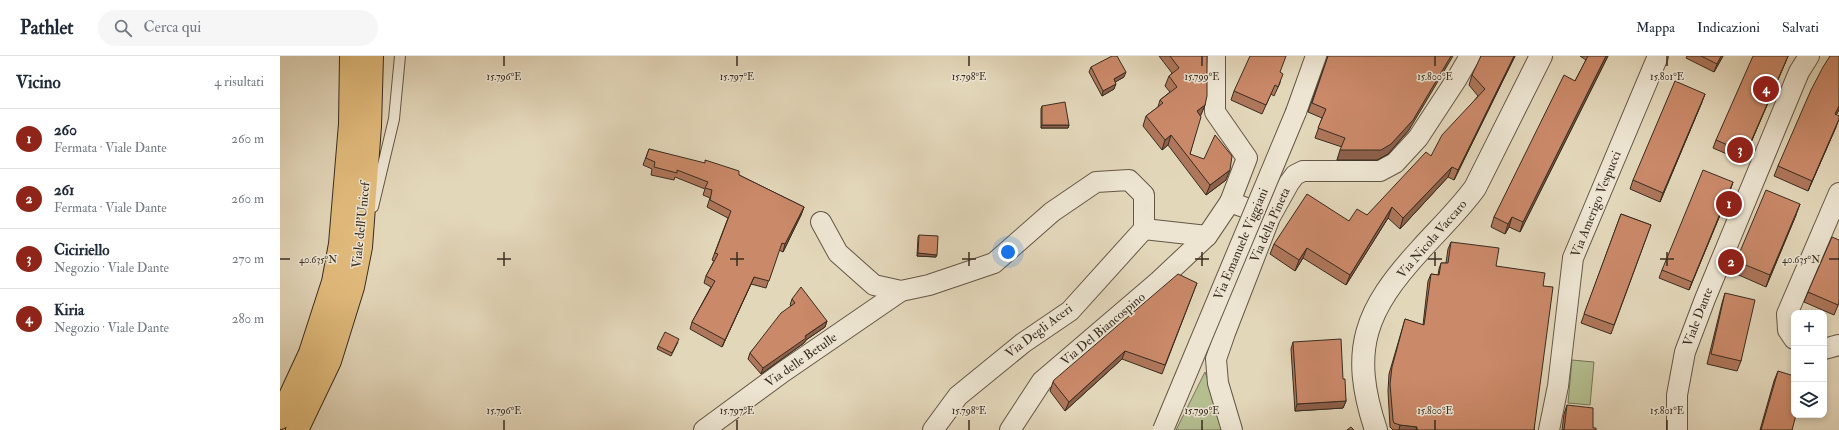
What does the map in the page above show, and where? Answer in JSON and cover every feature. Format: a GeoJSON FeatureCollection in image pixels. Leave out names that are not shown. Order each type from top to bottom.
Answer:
{"type":"FeatureCollection","features":[{"type":"Feature","properties":{"kind":"main road","name":"Viale dell'Unicef"},"geometry":{"type":"LineString","coordinates":[[280,418],[310,353],[333,282],[340,244],[350,124],[351,56]]}},
{"type":"Feature","properties":{"kind":"main road","name":"Viale dell'Unicef"},"geometry":{"type":"LineString","coordinates":[[297,430],[330,361],[353,287],[361,247],[370,126],[372,56]]}},
{"type":"Feature","properties":{"kind":"street","name":"Via Del Biancospino"},"geometry":{"type":"LineString","coordinates":[[1010,430],[1042,381],[1159,281],[1207,236],[1230,202],[1247,158],[1215,112],[1215,56]]}},
{"type":"Feature","properties":{"kind":"street","name":"Via Emanuele Viggiani"},"geometry":{"type":"LineString","coordinates":[[1163,430],[1296,112],[1316,56]]}},
{"type":"Feature","properties":{"kind":"street","name":"Via della Pineta"},"geometry":{"type":"LineString","coordinates":[[1232,430],[1218,383],[1216,359],[1270,217],[1292,179],[1295,175],[1303,171],[1380,171],[1395,163],[1418,138],[1470,56]]}},
{"type":"Feature","properties":{"kind":"street","name":"Via Nicola Vaccaro"},"geometry":{"type":"LineString","coordinates":[[1376,430],[1369,409],[1364,381],[1363,353],[1370,319],[1379,302],[1419,250],[1464,203],[1475,188],[1541,56]]}},
{"type":"Feature","properties":{"kind":"street","name":"Via Amerigo Vespucci"},"geometry":{"type":"LineString","coordinates":[[1549,430],[1558,386],[1573,258],[1658,56]]}},
{"type":"Feature","properties":{"kind":"street","name":"Viale Dante"},"geometry":{"type":"LineString","coordinates":[[1677,430],[1677,395],[1684,352],[1799,72],[1809,56]]}},
{"type":"Feature","properties":{"kind":"street","name":"Via delle Betulle"},"geometry":{"type":"LineString","coordinates":[[704,430],[783,372],[900,291],[929,285],[994,263],[1052,212],[1096,182],[1129,180],[1144,195],[1144,229]]}},
{"type":"Feature","properties":{"kind":"street"},"geometry":{"type":"LineString","coordinates":[[1791,334],[1788,330],[1787,314],[1838,195]]}},
{"type":"Feature","properties":{"kind":"street"},"geometry":{"type":"LineString","coordinates":[[1230,202],[1270,217]]}},
{"type":"Feature","properties":{"kind":"street","name":"Via delle Betulle"},"geometry":{"type":"LineString","coordinates":[[820,222],[838,253],[874,285],[900,291]]}},
{"type":"Feature","properties":{"kind":"street"},"geometry":{"type":"LineString","coordinates":[[1144,229],[1207,236]]}},
{"type":"Feature","properties":{"kind":"street","name":"Via Degli Aceri"},"geometry":{"type":"LineString","coordinates":[[933,430],[958,396],[1023,343],[1070,311],[1144,229]]}},
{"type":"Feature","properties":{"kind":"street"},"geometry":{"type":"LineString","coordinates":[[1827,349],[1839,345]]}},
{"type":"Feature","properties":{"kind":"lane"},"geometry":{"type":"LineString","coordinates":[[361,247],[375,198],[394,119],[400,56]]}},
{"type":"Feature","properties":{"kind":"green space"},"geometry":{"type":"Polygon","coordinates":[[[1572,360],[1594,362],[1590,405],[1568,403],[1572,360]]]}},
{"type":"Feature","properties":{"kind":"green space"},"geometry":{"type":"Polygon","coordinates":[[[1205,372],[1225,430],[1176,430],[1205,372]]]}},
{"type":"Feature","properties":{"kind":"building"},"geometry":{"type":"Polygon","coordinates":[[[1112,56],[1117,56],[1126,72],[1114,79],[1116,84],[1103,91],[1091,67],[1112,56]]]}},
{"type":"Feature","properties":{"kind":"building"},"geometry":{"type":"Polygon","coordinates":[[[1170,56],[1207,56],[1207,96],[1205,105],[1197,111],[1201,117],[1190,154],[1204,159],[1215,135],[1232,156],[1230,170],[1210,185],[1171,135],[1165,140],[1146,116],[1163,103],[1160,100],[1177,87],[1169,76],[1179,68],[1170,56]]]}},
{"type":"Feature","properties":{"kind":"building"},"geometry":{"type":"Polygon","coordinates":[[[1250,56],[1286,56],[1280,72],[1283,74],[1278,87],[1275,85],[1266,105],[1234,91],[1250,56]]]}},
{"type":"Feature","properties":{"kind":"building"},"geometry":{"type":"Polygon","coordinates":[[[1328,56],[1451,56],[1413,120],[1391,144],[1381,150],[1340,150],[1345,138],[1318,128],[1326,109],[1312,103],[1328,56]]]}},
{"type":"Feature","properties":{"kind":"building"},"geometry":{"type":"Polygon","coordinates":[[[1481,56],[1514,56],[1458,170],[1452,167],[1403,218],[1392,207],[1350,275],[1307,248],[1299,260],[1274,244],[1307,194],[1349,221],[1357,209],[1367,215],[1426,152],[1431,156],[1442,135],[1485,89],[1472,75],[1481,56]]]}},
{"type":"Feature","properties":{"kind":"building"},"geometry":{"type":"Polygon","coordinates":[[[1588,56],[1606,56],[1523,222],[1512,217],[1508,224],[1494,217],[1564,75],[1575,81],[1588,56]]]}},
{"type":"Feature","properties":{"kind":"building"},"geometry":{"type":"Polygon","coordinates":[[[1701,56],[1721,56],[1717,64],[1701,56]]]}},
{"type":"Feature","properties":{"kind":"building"},"geometry":{"type":"Polygon","coordinates":[[[1753,56],[1788,56],[1746,153],[1716,140],[1753,56]]]}},
{"type":"Feature","properties":{"kind":"building"},"geometry":{"type":"Polygon","coordinates":[[[1830,56],[1839,56],[1839,106],[1835,114],[1839,116],[1839,119],[1812,181],[1778,166],[1811,90],[1830,56]]]}},
{"type":"Feature","properties":{"kind":"building"},"geometry":{"type":"Polygon","coordinates":[[[1675,81],[1705,94],[1663,193],[1633,180],[1675,81]]]}},
{"type":"Feature","properties":{"kind":"building"},"geometry":{"type":"Polygon","coordinates":[[[1065,102],[1069,125],[1042,125],[1042,106],[1065,102]]]}},
{"type":"Feature","properties":{"kind":"building"},"geometry":{"type":"Polygon","coordinates":[[[649,149],[705,163],[705,160],[739,171],[739,175],[804,207],[785,244],[782,243],[769,281],[754,277],[725,340],[692,322],[715,281],[706,276],[718,254],[715,253],[731,211],[710,200],[712,190],[705,188],[708,182],[677,170],[677,173],[654,167],[655,162],[646,158],[649,149]]]}},
{"type":"Feature","properties":{"kind":"building"},"geometry":{"type":"Polygon","coordinates":[[[1703,170],[1733,182],[1692,282],[1662,270],[1703,170]]]}},
{"type":"Feature","properties":{"kind":"building"},"geometry":{"type":"Polygon","coordinates":[[[1766,190],[1800,204],[1770,275],[1736,261],[1766,190]]]}},
{"type":"Feature","properties":{"kind":"building"},"geometry":{"type":"Polygon","coordinates":[[[1621,214],[1651,225],[1614,325],[1584,314],[1621,214]]]}},
{"type":"Feature","properties":{"kind":"building"},"geometry":{"type":"Polygon","coordinates":[[[919,235],[938,236],[937,255],[918,253],[919,235]]]}},
{"type":"Feature","properties":{"kind":"building"},"geometry":{"type":"Polygon","coordinates":[[[1832,237],[1839,240],[1838,305],[1808,292],[1832,237]]]}},
{"type":"Feature","properties":{"kind":"building"},"geometry":{"type":"Polygon","coordinates":[[[1451,242],[1499,248],[1496,266],[1545,273],[1543,286],[1553,287],[1534,430],[1417,430],[1417,427],[1394,423],[1390,384],[1392,367],[1405,319],[1424,325],[1431,274],[1439,275],[1441,263],[1448,263],[1451,242]]]}},
{"type":"Feature","properties":{"kind":"building"},"geometry":{"type":"Polygon","coordinates":[[[1178,274],[1197,283],[1165,365],[1125,351],[1069,402],[1053,382],[1054,380],[1178,274]]]}},
{"type":"Feature","properties":{"kind":"building"},"geometry":{"type":"Polygon","coordinates":[[[801,287],[827,321],[805,336],[806,338],[763,368],[750,353],[781,313],[795,303],[792,299],[801,287]]]}},
{"type":"Feature","properties":{"kind":"building"},"geometry":{"type":"Polygon","coordinates":[[[1725,293],[1755,300],[1741,361],[1711,354],[1725,293]]]}},
{"type":"Feature","properties":{"kind":"building"},"geometry":{"type":"Polygon","coordinates":[[[665,332],[679,339],[672,353],[658,346],[665,332]]]}},
{"type":"Feature","properties":{"kind":"building"},"geometry":{"type":"Polygon","coordinates":[[[1341,339],[1343,379],[1345,379],[1346,401],[1297,404],[1293,342],[1341,339]]]}},
{"type":"Feature","properties":{"kind":"building"},"geometry":{"type":"Polygon","coordinates":[[[1778,371],[1791,375],[1791,418],[1795,418],[1792,430],[1761,430],[1778,371]]]}},
{"type":"Feature","properties":{"kind":"building"},"geometry":{"type":"Polygon","coordinates":[[[1567,405],[1593,408],[1593,428],[1596,428],[1596,430],[1564,430],[1567,405]]]}},
{"type":"Feature","properties":{"kind":"building"},"geometry":{"type":"Polygon","coordinates":[[[1351,427],[1354,430],[1347,430],[1351,427]]]}},
{"type":"Feature","properties":{"kind":"place","name":"Kiria"},"geometry":{"type":"Point","coordinates":[1766,89]}},
{"type":"Feature","properties":{"kind":"place","name":"Ciciriello"},"geometry":{"type":"Point","coordinates":[1740,150]}},
{"type":"Feature","properties":{"kind":"place","name":"260"},"geometry":{"type":"Point","coordinates":[1729,204]}},
{"type":"Feature","properties":{"kind":"place","name":"261"},"geometry":{"type":"Point","coordinates":[1731,262]}}]}
